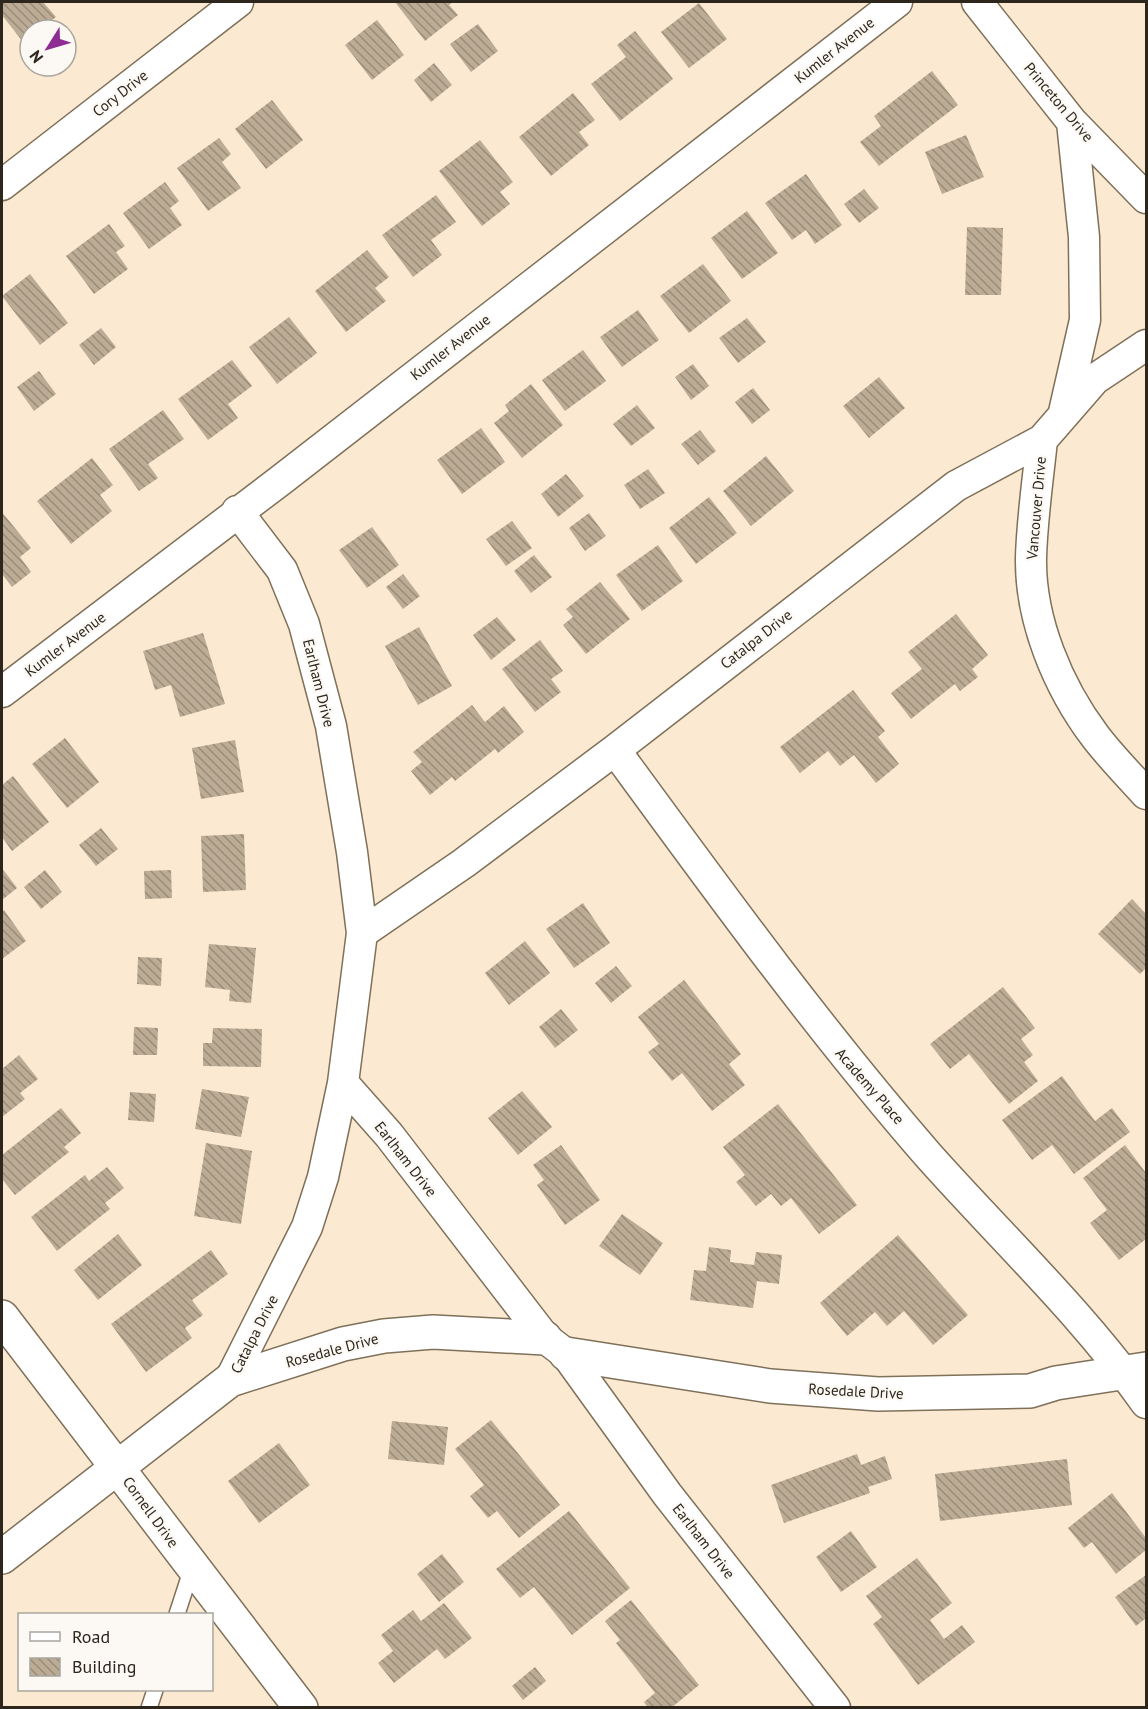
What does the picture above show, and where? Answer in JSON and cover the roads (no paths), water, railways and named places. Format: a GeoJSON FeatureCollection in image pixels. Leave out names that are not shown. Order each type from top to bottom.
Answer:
{"type":"FeatureCollection","features":[{"type":"Feature","properties":{"kind":"street","name":"Cory Drive"},"geometry":{"type":"LineString","coordinates":[[2,185],[238,2]]}},
{"type":"Feature","properties":{"kind":"street","name":"Kumler Avenue"},"geometry":{"type":"LineString","coordinates":[[2,692],[237,511],[281,480],[897,2]]}},
{"type":"Feature","properties":{"kind":"street","name":"Princeton Drive"},"geometry":{"type":"LineString","coordinates":[[977,2],[1072,122],[1146,198]]}},
{"type":"Feature","properties":{"kind":"street"},"geometry":{"type":"LineString","coordinates":[[1064,413],[1086,320],[1084,237],[1072,122]]}},
{"type":"Feature","properties":{"kind":"street","name":"Catalpa Drive"},"geometry":{"type":"LineString","coordinates":[[362,933],[464,863],[615,750],[825,585],[956,486],[1042,440],[1095,379],[1146,345]]}},
{"type":"Feature","properties":{"kind":"street","name":"Vancouver Drive"},"geometry":{"type":"LineString","coordinates":[[1042,440],[1031,559],[1037,609],[1050,657],[1072,703],[1095,737],[1146,794]]}},
{"type":"Feature","properties":{"kind":"street","name":"Earlham Drive"},"geometry":{"type":"LineString","coordinates":[[237,511],[282,570],[304,624],[331,726],[352,852],[362,933],[343,1083],[389,1135],[835,1707]]}},
{"type":"Feature","properties":{"kind":"street","name":"Academy Place"},"geometry":{"type":"LineString","coordinates":[[615,750],[742,925],[833,1043],[930,1156],[1056,1293],[1136,1371],[1146,1403]]}},
{"type":"Feature","properties":{"kind":"street","name":"Catalpa Drive"},"geometry":{"type":"LineString","coordinates":[[2,1557],[230,1380],[307,1227],[323,1177],[343,1083]]}},
{"type":"Feature","properties":{"kind":"street","name":"Cornell Drive"},"geometry":{"type":"LineString","coordinates":[[2,1317],[192,1568],[301,1707]]}},
{"type":"Feature","properties":{"kind":"street","name":"Rosedale Drive"},"geometry":{"type":"LineString","coordinates":[[230,1380],[343,1344],[384,1336],[433,1332],[555,1346],[770,1386],[878,1394],[1030,1391],[1056,1383],[1136,1371]]}},
{"type":"Feature","properties":{"kind":"lane"},"geometry":{"type":"LineString","coordinates":[[177,1613],[192,1568]]}},
{"type":"Feature","properties":{"kind":"lane"},"geometry":{"type":"LineString","coordinates":[[149,1707],[154,1691]]}}]}
